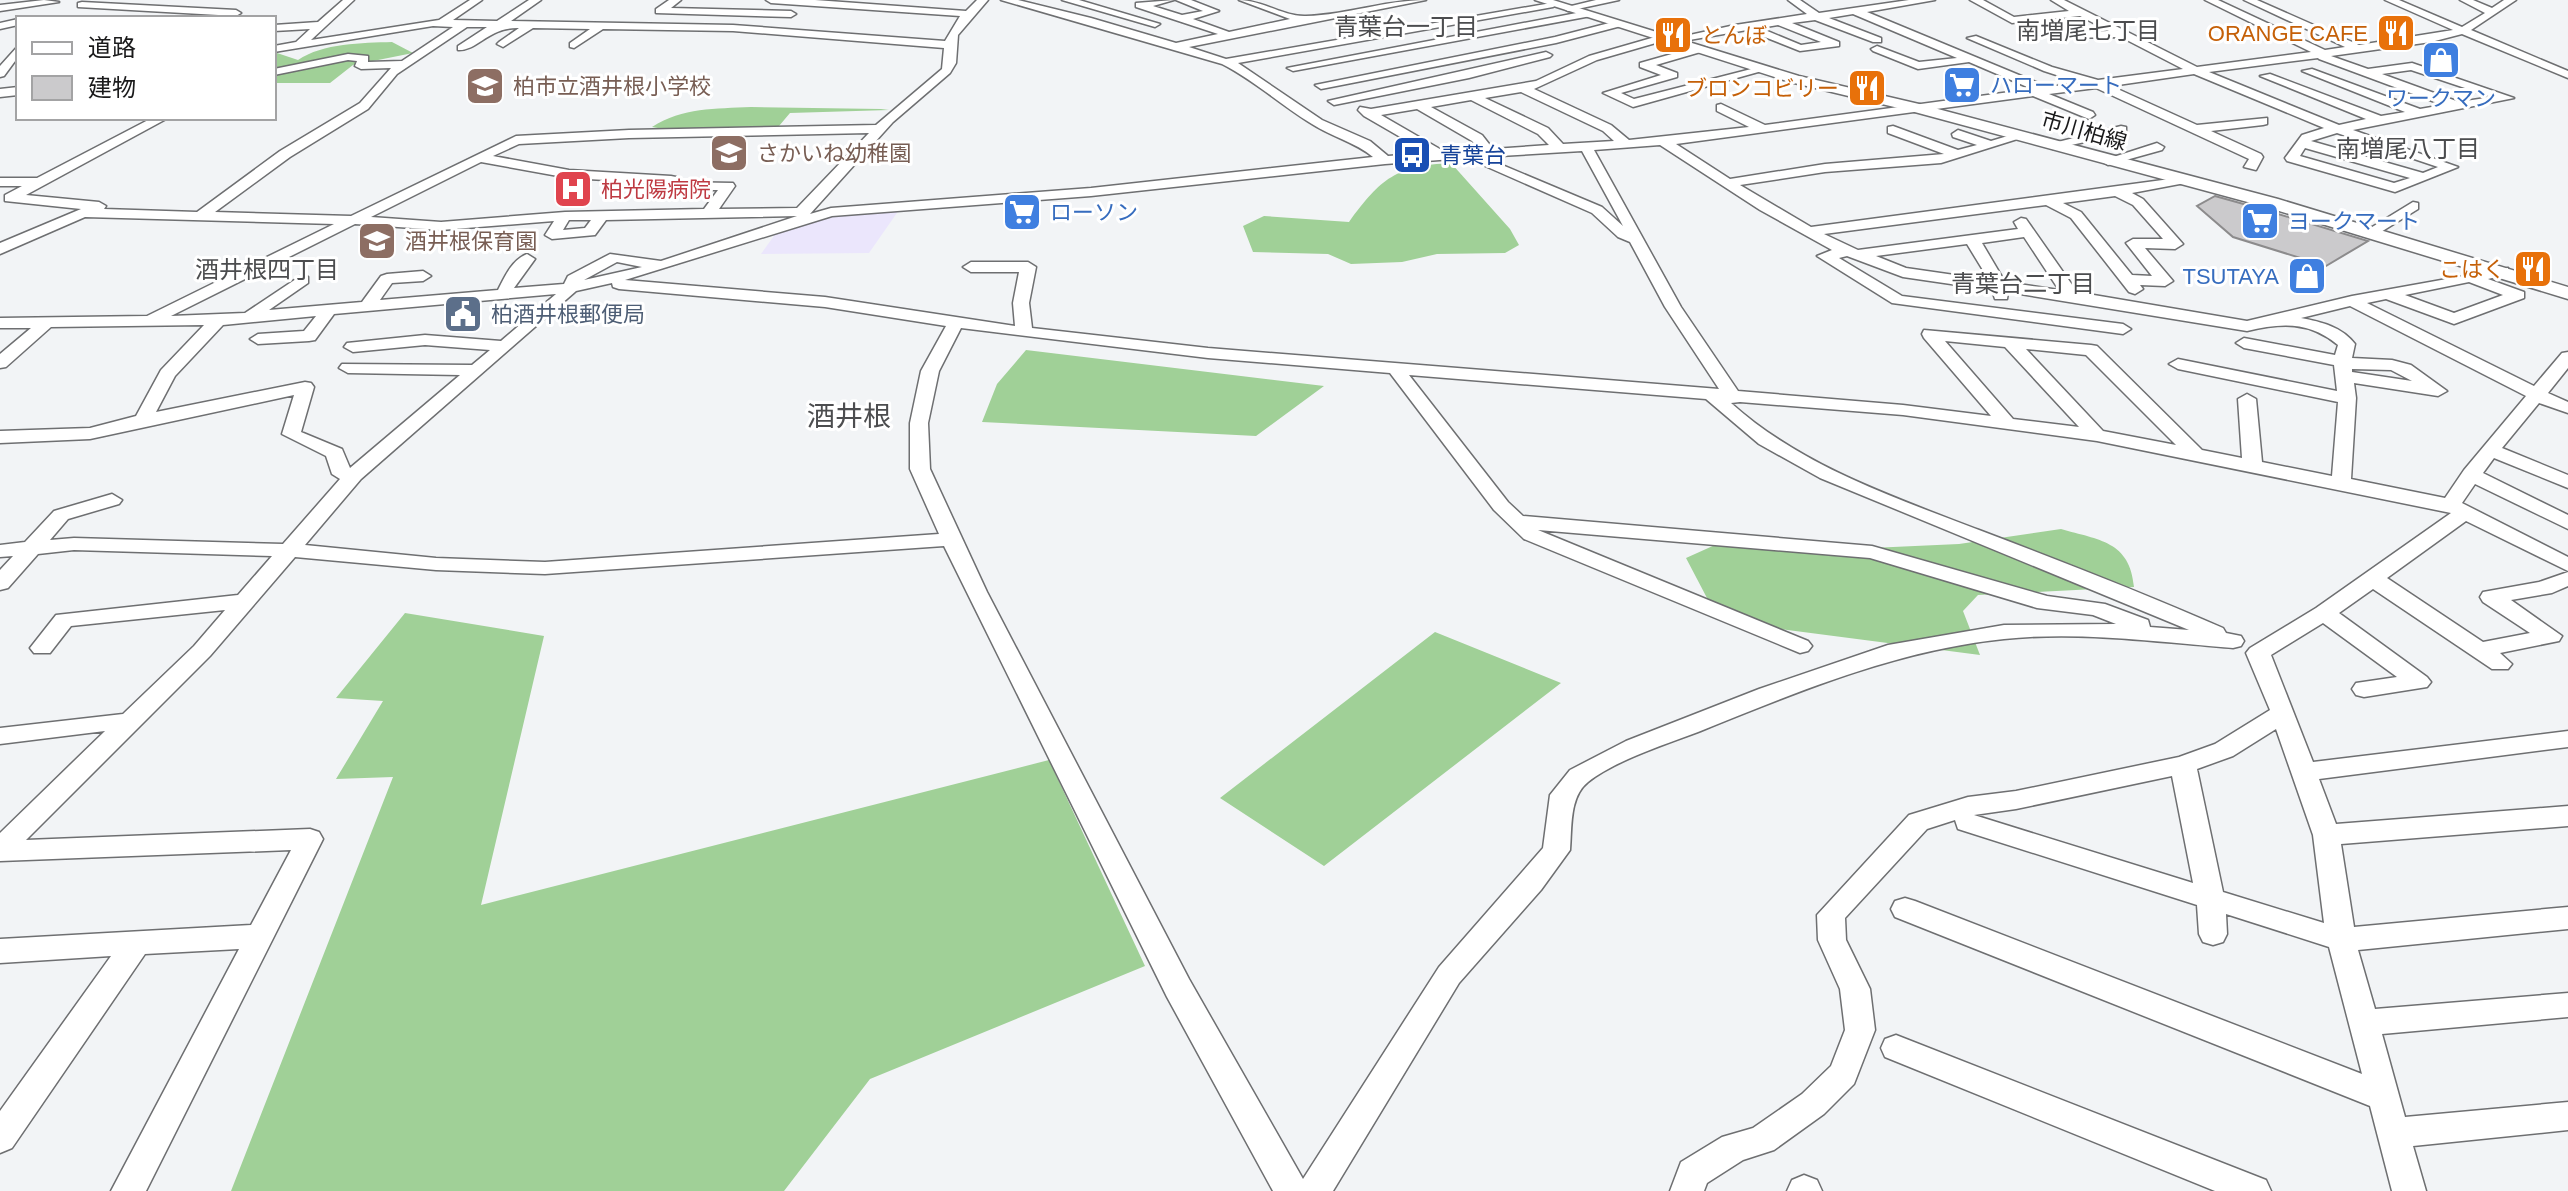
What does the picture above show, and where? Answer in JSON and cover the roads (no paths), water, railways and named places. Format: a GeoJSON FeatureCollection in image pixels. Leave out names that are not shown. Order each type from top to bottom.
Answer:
{"type":"FeatureCollection","features":[{"type":"Feature","properties":{"kind":"main road","name":"市川柏線"},"geometry":{"type":"LineString","coordinates":[[1554,4],[1763,69],[2371,232],[2568,293]]}},
{"type":"Feature","properties":{"kind":"street"},"geometry":{"type":"LineString","coordinates":[[0,26],[3,8],[50,1],[71,7],[98,0]]}},
{"type":"Feature","properties":{"kind":"street"},"geometry":{"type":"LineString","coordinates":[[167,9],[195,0]]}},
{"type":"Feature","properties":{"kind":"street"},"geometry":{"type":"LineString","coordinates":[[208,11],[241,0]]}},
{"type":"Feature","properties":{"kind":"street"},"geometry":{"type":"LineString","coordinates":[[313,11],[333,13],[349,0]]}},
{"type":"Feature","properties":{"kind":"street"},"geometry":{"type":"LineString","coordinates":[[442,23],[477,0]]}},
{"type":"Feature","properties":{"kind":"street"},"geometry":{"type":"LineString","coordinates":[[462,48],[536,0]]}},
{"type":"Feature","properties":{"kind":"street"},"geometry":{"type":"LineString","coordinates":[[676,0],[660,11],[751,13],[807,20],[795,31]]}},
{"type":"Feature","properties":{"kind":"street"},"geometry":{"type":"LineString","coordinates":[[733,28],[769,0],[848,2],[970,14]]}},
{"type":"Feature","properties":{"kind":"street"},"geometry":{"type":"LineString","coordinates":[[973,0],[983,0]]}},
{"type":"Feature","properties":{"kind":"street"},"geometry":{"type":"LineString","coordinates":[[0,323],[218,320],[366,308],[569,288],[663,266],[804,215],[881,129],[946,71],[952,61],[952,36],[983,0]]}},
{"type":"Feature","properties":{"kind":"street"},"geometry":{"type":"LineString","coordinates":[[1006,0],[1091,21],[1226,62],[1248,73],[1318,123],[1365,144],[1385,160]]}},
{"type":"Feature","properties":{"kind":"street"},"geometry":{"type":"LineString","coordinates":[[1041,10],[1066,0],[1117,11],[1181,33]]}},
{"type":"Feature","properties":{"kind":"street"},"geometry":{"type":"LineString","coordinates":[[1169,0],[1140,5],[1226,34]]}},
{"type":"Feature","properties":{"kind":"street"},"geometry":{"type":"LineString","coordinates":[[1179,19],[1214,11],[1181,0]]}},
{"type":"Feature","properties":{"kind":"street"},"geometry":{"type":"LineString","coordinates":[[1244,0],[1301,20]]}},
{"type":"Feature","properties":{"kind":"street"},"geometry":{"type":"LineString","coordinates":[[1277,0],[1345,28]]}},
{"type":"Feature","properties":{"kind":"street"},"geometry":{"type":"LineString","coordinates":[[1172,47],[1273,25],[1421,0]]}},
{"type":"Feature","properties":{"kind":"street"},"geometry":{"type":"LineString","coordinates":[[1226,62],[1554,4],[1614,0]]}},
{"type":"Feature","properties":{"kind":"street"},"geometry":{"type":"LineString","coordinates":[[1793,0],[1818,17],[1918,66],[1966,60]]}},
{"type":"Feature","properties":{"kind":"street"},"geometry":{"type":"LineString","coordinates":[[1831,0],[1852,12],[2089,115]]}},
{"type":"Feature","properties":{"kind":"street"},"geometry":{"type":"LineString","coordinates":[[1975,0],[2012,20],[2080,12]]}},
{"type":"Feature","properties":{"kind":"street"},"geometry":{"type":"LineString","coordinates":[[2210,0],[2347,66],[2458,106]]}},
{"type":"Feature","properties":{"kind":"street"},"geometry":{"type":"LineString","coordinates":[[2249,0],[2360,50]]}},
{"type":"Feature","properties":{"kind":"street"},"geometry":{"type":"LineString","coordinates":[[2390,0],[2568,75]]}},
{"type":"Feature","properties":{"kind":"street"},"geometry":{"type":"LineString","coordinates":[[2465,0],[2492,12]]}},
{"type":"Feature","properties":{"kind":"street"},"geometry":{"type":"LineString","coordinates":[[86,213],[356,220],[441,226],[565,216],[804,215],[1091,192],[1385,160],[1662,141],[2198,72],[2431,39],[2463,31],[2511,0]]}},
{"type":"Feature","properties":{"kind":"street"},"geometry":{"type":"LineString","coordinates":[[820,17],[848,2]]}},
{"type":"Feature","properties":{"kind":"street"},"geometry":{"type":"LineString","coordinates":[[1368,113],[1523,88],[1593,58],[1667,39],[1927,2]]}},
{"type":"Feature","properties":{"kind":"street"},"geometry":{"type":"LineString","coordinates":[[2019,8],[2060,2],[2198,72],[2338,129],[2451,167],[2422,177],[2303,143],[2308,138],[2338,129],[2508,98],[2412,66],[2367,73]]}},
{"type":"Feature","properties":{"kind":"street"},"geometry":{"type":"LineString","coordinates":[[82,5],[236,13]]}},
{"type":"Feature","properties":{"kind":"street"},"geometry":{"type":"LineString","coordinates":[[1890,5],[1903,13]]}},
{"type":"Feature","properties":{"kind":"street"},"geometry":{"type":"LineString","coordinates":[[300,44],[336,14],[333,13]]}},
{"type":"Feature","properties":{"kind":"street"},"geometry":{"type":"LineString","coordinates":[[1442,156],[1368,113],[1339,100],[1289,65],[1346,58],[1587,14]]}},
{"type":"Feature","properties":{"kind":"street"},"geometry":{"type":"LineString","coordinates":[[1248,15],[1273,25]]}},
{"type":"Feature","properties":{"kind":"street"},"geometry":{"type":"LineString","coordinates":[[1716,20],[1800,48],[1835,44],[1780,22]]}},
{"type":"Feature","properties":{"kind":"street"},"geometry":{"type":"LineString","coordinates":[[276,49],[404,25],[442,23],[733,28],[950,45]]}},
{"type":"Feature","properties":{"kind":"street"},"geometry":{"type":"LineString","coordinates":[[200,216],[285,154],[364,106],[393,72],[465,23]]}},
{"type":"Feature","properties":{"kind":"street"},"geometry":{"type":"LineString","coordinates":[[503,44],[531,24]]}},
{"type":"Feature","properties":{"kind":"street"},"geometry":{"type":"LineString","coordinates":[[1321,85],[1617,24]]}},
{"type":"Feature","properties":{"kind":"street"},"geometry":{"type":"LineString","coordinates":[[276,28],[323,25]]}},
{"type":"Feature","properties":{"kind":"street"},"geometry":{"type":"LineString","coordinates":[[574,45],[602,25]]}},
{"type":"Feature","properties":{"kind":"street"},"geometry":{"type":"LineString","coordinates":[[1150,41],[1205,27]]}},
{"type":"Feature","properties":{"kind":"street"},"geometry":{"type":"LineString","coordinates":[[1901,32],[1931,31],[1953,41],[1930,45]]}},
{"type":"Feature","properties":{"kind":"street"},"geometry":{"type":"LineString","coordinates":[[2064,36],[2124,34]]}},
{"type":"Feature","properties":{"kind":"street"},"geometry":{"type":"LineString","coordinates":[[1972,38],[2048,69],[2098,84],[2202,132],[2256,157],[2251,167]]}},
{"type":"Feature","properties":{"kind":"street"},"geometry":{"type":"LineString","coordinates":[[1451,39],[1557,75]]}},
{"type":"Feature","properties":{"kind":"street"},"geometry":{"type":"LineString","coordinates":[[1339,100],[1405,88],[1571,49],[1593,58]]}},
{"type":"Feature","properties":{"kind":"street"},"geometry":{"type":"LineString","coordinates":[[1700,49],[1644,65],[1673,75],[1609,93],[1633,103],[1763,69]]}},
{"type":"Feature","properties":{"kind":"street"},"geometry":{"type":"LineString","coordinates":[[276,72],[348,57],[364,58],[361,66],[404,64]]}},
{"type":"Feature","properties":{"kind":"street"},"geometry":{"type":"LineString","coordinates":[[1346,58],[1434,103]]}},
{"type":"Feature","properties":{"kind":"street"},"geometry":{"type":"LineString","coordinates":[[0,74],[8,61]]}},
{"type":"Feature","properties":{"kind":"street"},"geometry":{"type":"LineString","coordinates":[[2226,83],[2347,66]]}},
{"type":"Feature","properties":{"kind":"street"},"geometry":{"type":"LineString","coordinates":[[2308,71],[2418,112]]}},
{"type":"Feature","properties":{"kind":"street"},"geometry":{"type":"LineString","coordinates":[[2266,76],[2379,120]]}},
{"type":"Feature","properties":{"kind":"street"},"geometry":{"type":"LineString","coordinates":[[1523,88],[1607,128],[1626,144]]}},
{"type":"Feature","properties":{"kind":"street"},"geometry":{"type":"LineString","coordinates":[[1476,98],[1543,131],[1559,148]]}},
{"type":"Feature","properties":{"kind":"street"},"geometry":{"type":"LineString","coordinates":[[1419,105],[1477,138],[1490,153]]}},
{"type":"Feature","properties":{"kind":"street"},"geometry":{"type":"LineString","coordinates":[[1721,108],[1761,128]]}},
{"type":"Feature","properties":{"kind":"street"},"geometry":{"type":"LineString","coordinates":[[5,200],[158,120]]}},
{"type":"Feature","properties":{"kind":"street"},"geometry":{"type":"LineString","coordinates":[[2183,142],[2202,132],[2263,121]]}},
{"type":"Feature","properties":{"kind":"street"},"geometry":{"type":"LineString","coordinates":[[146,321],[516,140],[881,129]]}},
{"type":"Feature","properties":{"kind":"street"},"geometry":{"type":"LineString","coordinates":[[1893,130],[1959,155]]}},
{"type":"Feature","properties":{"kind":"street"},"geometry":{"type":"LineString","coordinates":[[2053,145],[2121,130]]}},
{"type":"Feature","properties":{"kind":"street"},"geometry":{"type":"LineString","coordinates":[[1958,134],[1991,145]]}},
{"type":"Feature","properties":{"kind":"street"},"geometry":{"type":"LineString","coordinates":[[1728,183],[1825,168],[1959,155],[2021,136]]}},
{"type":"Feature","properties":{"kind":"street"},"geometry":{"type":"LineString","coordinates":[[1662,141],[1809,232],[1903,272],[1930,277],[2075,296],[2247,326],[2503,271]]}},
{"type":"Feature","properties":{"kind":"street"},"geometry":{"type":"LineString","coordinates":[[1586,146],[1593,164],[1622,208],[1634,239],[1736,419],[1768,443],[1849,482],[2258,653],[2283,713],[2326,835],[2341,940],[2409,1191]]}},
{"type":"Feature","properties":{"kind":"street"},"geometry":{"type":"LineString","coordinates":[[2108,161],[2157,147]]}},
{"type":"Feature","properties":{"kind":"street"},"geometry":{"type":"LineString","coordinates":[[1463,155],[1597,210],[1623,234],[1634,239]]}},
{"type":"Feature","properties":{"kind":"street"},"geometry":{"type":"LineString","coordinates":[[481,158],[569,174],[671,180],[665,186],[728,186],[709,213]]}},
{"type":"Feature","properties":{"kind":"street"},"geometry":{"type":"LineString","coordinates":[[1809,232],[2180,180]]}},
{"type":"Feature","properties":{"kind":"street"},"geometry":{"type":"LineString","coordinates":[[0,182],[38,182]]}},
{"type":"Feature","properties":{"kind":"street"},"geometry":{"type":"LineString","coordinates":[[2116,191],[2138,202],[2175,244],[2133,243],[2165,281],[2128,280]]}},
{"type":"Feature","properties":{"kind":"street"},"geometry":{"type":"LineString","coordinates":[[0,249],[99,206],[5,200]]}},
{"type":"Feature","properties":{"kind":"street"},"geometry":{"type":"LineString","coordinates":[[2048,200],[2076,215],[2151,308]]}},
{"type":"Feature","properties":{"kind":"street"},"geometry":{"type":"LineString","coordinates":[[2371,232],[2413,206]]}},
{"type":"Feature","properties":{"kind":"street"},"geometry":{"type":"LineString","coordinates":[[565,216],[552,235],[590,232],[602,215]]}},
{"type":"Feature","properties":{"kind":"street"},"geometry":{"type":"LineString","coordinates":[[2098,325],[2081,299],[2069,292],[2025,227],[1970,239],[1825,256],[1898,300],[2123,329]]}},
{"type":"Feature","properties":{"kind":"street"},"geometry":{"type":"LineString","coordinates":[[1970,239],[1978,247],[2000,286],[2002,313]]}},
{"type":"Feature","properties":{"kind":"street"},"geometry":{"type":"LineString","coordinates":[[1916,246],[1930,277],[1931,304]]}},
{"type":"Feature","properties":{"kind":"street"},"geometry":{"type":"LineString","coordinates":[[0,850],[131,723],[248,601],[354,475],[568,292],[574,279],[615,257],[663,266]]}},
{"type":"Feature","properties":{"kind":"street"},"geometry":{"type":"LineString","coordinates":[[503,295],[514,273],[527,259]]}},
{"type":"Feature","properties":{"kind":"street"},"geometry":{"type":"LineString","coordinates":[[971,267],[1028,267],[1021,303],[1024,332]]}},
{"type":"Feature","properties":{"kind":"street"},"geometry":{"type":"LineString","coordinates":[[366,308],[387,279],[423,276]]}},
{"type":"Feature","properties":{"kind":"street"},"geometry":{"type":"LineString","coordinates":[[2389,294],[2454,319],[2518,295],[2471,278]]}},
{"type":"Feature","properties":{"kind":"street"},"geometry":{"type":"LineString","coordinates":[[248,318],[302,280]]}},
{"type":"Feature","properties":{"kind":"street"},"geometry":{"type":"LineString","coordinates":[[609,280],[618,284],[825,302],[1024,332],[1208,353],[2005,421],[2194,452],[2458,508],[2568,565]]}},
{"type":"Feature","properties":{"kind":"street"},"geometry":{"type":"LineString","coordinates":[[2352,301],[2377,317],[2439,343],[2534,396],[2568,408]]}},
{"type":"Feature","properties":{"kind":"street"},"geometry":{"type":"LineString","coordinates":[[258,339],[309,336],[328,311]]}},
{"type":"Feature","properties":{"kind":"street"},"geometry":{"type":"LineString","coordinates":[[2278,318],[2336,333],[2347,344],[2343,369],[2347,398],[2341,482]]}},
{"type":"Feature","properties":{"kind":"street"},"geometry":{"type":"LineString","coordinates":[[143,420],[167,374],[218,320]]}},
{"type":"Feature","properties":{"kind":"street"},"geometry":{"type":"LineString","coordinates":[[957,321],[930,371],[919,423],[920,469],[951,539],[1178,988],[1291,1191]]}},
{"type":"Feature","properties":{"kind":"street"},"geometry":{"type":"LineString","coordinates":[[0,363],[46,323]]}},
{"type":"Feature","properties":{"kind":"street"},"geometry":{"type":"LineString","coordinates":[[2005,421],[1930,334],[2091,350],[2194,452]]}},
{"type":"Feature","properties":{"kind":"street"},"geometry":{"type":"LineString","coordinates":[[353,347],[425,340],[505,346]]}},
{"type":"Feature","properties":{"kind":"street"},"geometry":{"type":"LineString","coordinates":[[2011,343],[2097,435]]}},
{"type":"Feature","properties":{"kind":"street"},"geometry":{"type":"LineString","coordinates":[[2244,343],[2343,369]]}},
{"type":"Feature","properties":{"kind":"street"},"geometry":{"type":"LineString","coordinates":[[2258,653],[2373,579],[2458,508],[2471,474],[2568,357]]}},
{"type":"Feature","properties":{"kind":"street"},"geometry":{"type":"LineString","coordinates":[[2178,364],[2347,398]]}},
{"type":"Feature","properties":{"kind":"street"},"geometry":{"type":"LineString","coordinates":[[348,368],[477,370]]}},
{"type":"Feature","properties":{"kind":"street"},"geometry":{"type":"LineString","coordinates":[[1395,368],[1501,506],[1531,535],[1800,646]]}},
{"type":"Feature","properties":{"kind":"street"},"geometry":{"type":"LineString","coordinates":[[0,454],[8,437],[91,435],[143,420],[305,387],[291,434],[335,453],[342,474],[354,475]]}},
{"type":"Feature","properties":{"kind":"street"},"geometry":{"type":"LineString","coordinates":[[2247,399],[2252,464]]}},
{"type":"Feature","properties":{"kind":"street"},"geometry":{"type":"LineString","coordinates":[[2490,450],[2568,482]]}},
{"type":"Feature","properties":{"kind":"street"},"geometry":{"type":"LineString","coordinates":[[2471,474],[2568,523]]}},
{"type":"Feature","properties":{"kind":"street"},"geometry":{"type":"LineString","coordinates":[[0,583],[61,515],[112,500]]}},
{"type":"Feature","properties":{"kind":"street"},"geometry":{"type":"LineString","coordinates":[[1518,522],[1872,552],[2045,603],[2097,609],[2166,635]]}},
{"type":"Feature","properties":{"kind":"street"},"geometry":{"type":"LineString","coordinates":[[0,551],[74,544],[291,550],[436,564],[545,568],[951,539]]}},
{"type":"Feature","properties":{"kind":"street"},"geometry":{"type":"LineString","coordinates":[[2479,650],[2551,636],[2491,597],[2544,588],[2568,578]]}},
{"type":"Feature","properties":{"kind":"street"},"geometry":{"type":"LineString","coordinates":[[2373,579],[2500,664]]}},
{"type":"Feature","properties":{"kind":"street"},"geometry":{"type":"LineString","coordinates":[[42,648],[64,620],[248,601]]}},
{"type":"Feature","properties":{"kind":"street"},"geometry":{"type":"LineString","coordinates":[[2324,613],[2419,682],[2364,689]]}},
{"type":"Feature","properties":{"kind":"street"},"geometry":{"type":"LineString","coordinates":[[1314,1191],[1449,975],[1531,883],[1556,850],[1563,795],[1579,776],[1635,747],[1767,695],[1896,650],[2004,632],[2094,629],[2233,641]]}},
{"type":"Feature","properties":{"kind":"street"},"geometry":{"type":"LineString","coordinates":[[1687,1191],[1693,1173],[1734,1148],[1762,1140],[1813,1104],[1843,1074],[1860,1030],[1855,989],[1832,940],[1831,915],[1918,822],[1968,806],[2016,800],[2183,765],[2224,750],[2283,713]]}},
{"type":"Feature","properties":{"kind":"street"},"geometry":{"type":"LineString","coordinates":[[0,736],[131,723]]}},
{"type":"Feature","properties":{"kind":"street"},"geometry":{"type":"LineString","coordinates":[[2305,772],[2568,739]]}},
{"type":"Feature","properties":{"kind":"street"},"geometry":{"type":"LineString","coordinates":[[2183,765],[2210,898],[2213,934]]}},
{"type":"Feature","properties":{"kind":"street"},"geometry":{"type":"LineString","coordinates":[[2326,835],[2568,816]]}},
{"type":"Feature","properties":{"kind":"street"},"geometry":{"type":"LineString","coordinates":[[1967,822],[2341,940],[2568,918]]}},
{"type":"Feature","properties":{"kind":"street"},"geometry":{"type":"LineString","coordinates":[[0,850],[310,839],[128,1191]]}},
{"type":"Feature","properties":{"kind":"street"},"geometry":{"type":"LineString","coordinates":[[1905,909],[2383,1097]]}},
{"type":"Feature","properties":{"kind":"street"},"geometry":{"type":"LineString","coordinates":[[6,957],[259,936]]}},
{"type":"Feature","properties":{"kind":"street"},"geometry":{"type":"LineString","coordinates":[[0,1138],[136,944]]}},
{"type":"Feature","properties":{"kind":"street"},"geometry":{"type":"LineString","coordinates":[[2363,1023],[2568,1005]]}},
{"type":"Feature","properties":{"kind":"street"},"geometry":{"type":"LineString","coordinates":[[1896,1048],[2254,1191]]}},
{"type":"Feature","properties":{"kind":"street"},"geometry":{"type":"LineString","coordinates":[[2393,1133],[2568,1116]]}},
{"type":"Feature","properties":{"kind":"place","name":"ORANGE CAFE"},"geometry":{"type":"Point","coordinates":[2396,33]}},
{"type":"Feature","properties":{"kind":"place","name":"とんぼ"},"geometry":{"type":"Point","coordinates":[1673,35]}},
{"type":"Feature","properties":{"kind":"place","name":"ワークマン"},"geometry":{"type":"Point","coordinates":[2441,60]}},
{"type":"Feature","properties":{"kind":"place","name":"ハローマート"},"geometry":{"type":"Point","coordinates":[1962,85]}},
{"type":"Feature","properties":{"kind":"place","name":"柏市立酒井根小学校"},"geometry":{"type":"Point","coordinates":[485,86]}},
{"type":"Feature","properties":{"kind":"place","name":"ブロンコビリー"},"geometry":{"type":"Point","coordinates":[1867,88]}},
{"type":"Feature","properties":{"kind":"place","name":"さかいね幼稚園"},"geometry":{"type":"Point","coordinates":[729,153]}},
{"type":"Feature","properties":{"kind":"place","name":"青葉台"},"geometry":{"type":"Point","coordinates":[1412,155]}},
{"type":"Feature","properties":{"kind":"place","name":"柏光陽病院"},"geometry":{"type":"Point","coordinates":[573,189]}},
{"type":"Feature","properties":{"kind":"place","name":"ローソン"},"geometry":{"type":"Point","coordinates":[1022,212]}},
{"type":"Feature","properties":{"kind":"place","name":"ヨークマート"},"geometry":{"type":"Point","coordinates":[2260,221]}},
{"type":"Feature","properties":{"kind":"place","name":"酒井根保育園"},"geometry":{"type":"Point","coordinates":[377,241]}},
{"type":"Feature","properties":{"kind":"place","name":"こはく"},"geometry":{"type":"Point","coordinates":[2533,269]}},
{"type":"Feature","properties":{"kind":"place","name":"TSUTAYA"},"geometry":{"type":"Point","coordinates":[2307,276]}},
{"type":"Feature","properties":{"kind":"place","name":"柏酒井根郵便局"},"geometry":{"type":"Point","coordinates":[463,314]}},
{"type":"Feature","properties":{"kind":"district","name":"青葉台一丁目"},"geometry":{"type":"Point","coordinates":[1406,26]}},
{"type":"Feature","properties":{"kind":"district","name":"南増尾七丁目"},"geometry":{"type":"Point","coordinates":[2088,30]}},
{"type":"Feature","properties":{"kind":"district","name":"南増尾八丁目"},"geometry":{"type":"Point","coordinates":[2408,148]}},
{"type":"Feature","properties":{"kind":"district","name":"酒井根四丁目"},"geometry":{"type":"Point","coordinates":[267,269]}},
{"type":"Feature","properties":{"kind":"district","name":"青葉台二丁目"},"geometry":{"type":"Point","coordinates":[2023,283]}},
{"type":"Feature","properties":{"kind":"district","name":"酒井根"},"geometry":{"type":"Point","coordinates":[849,416]}}]}
